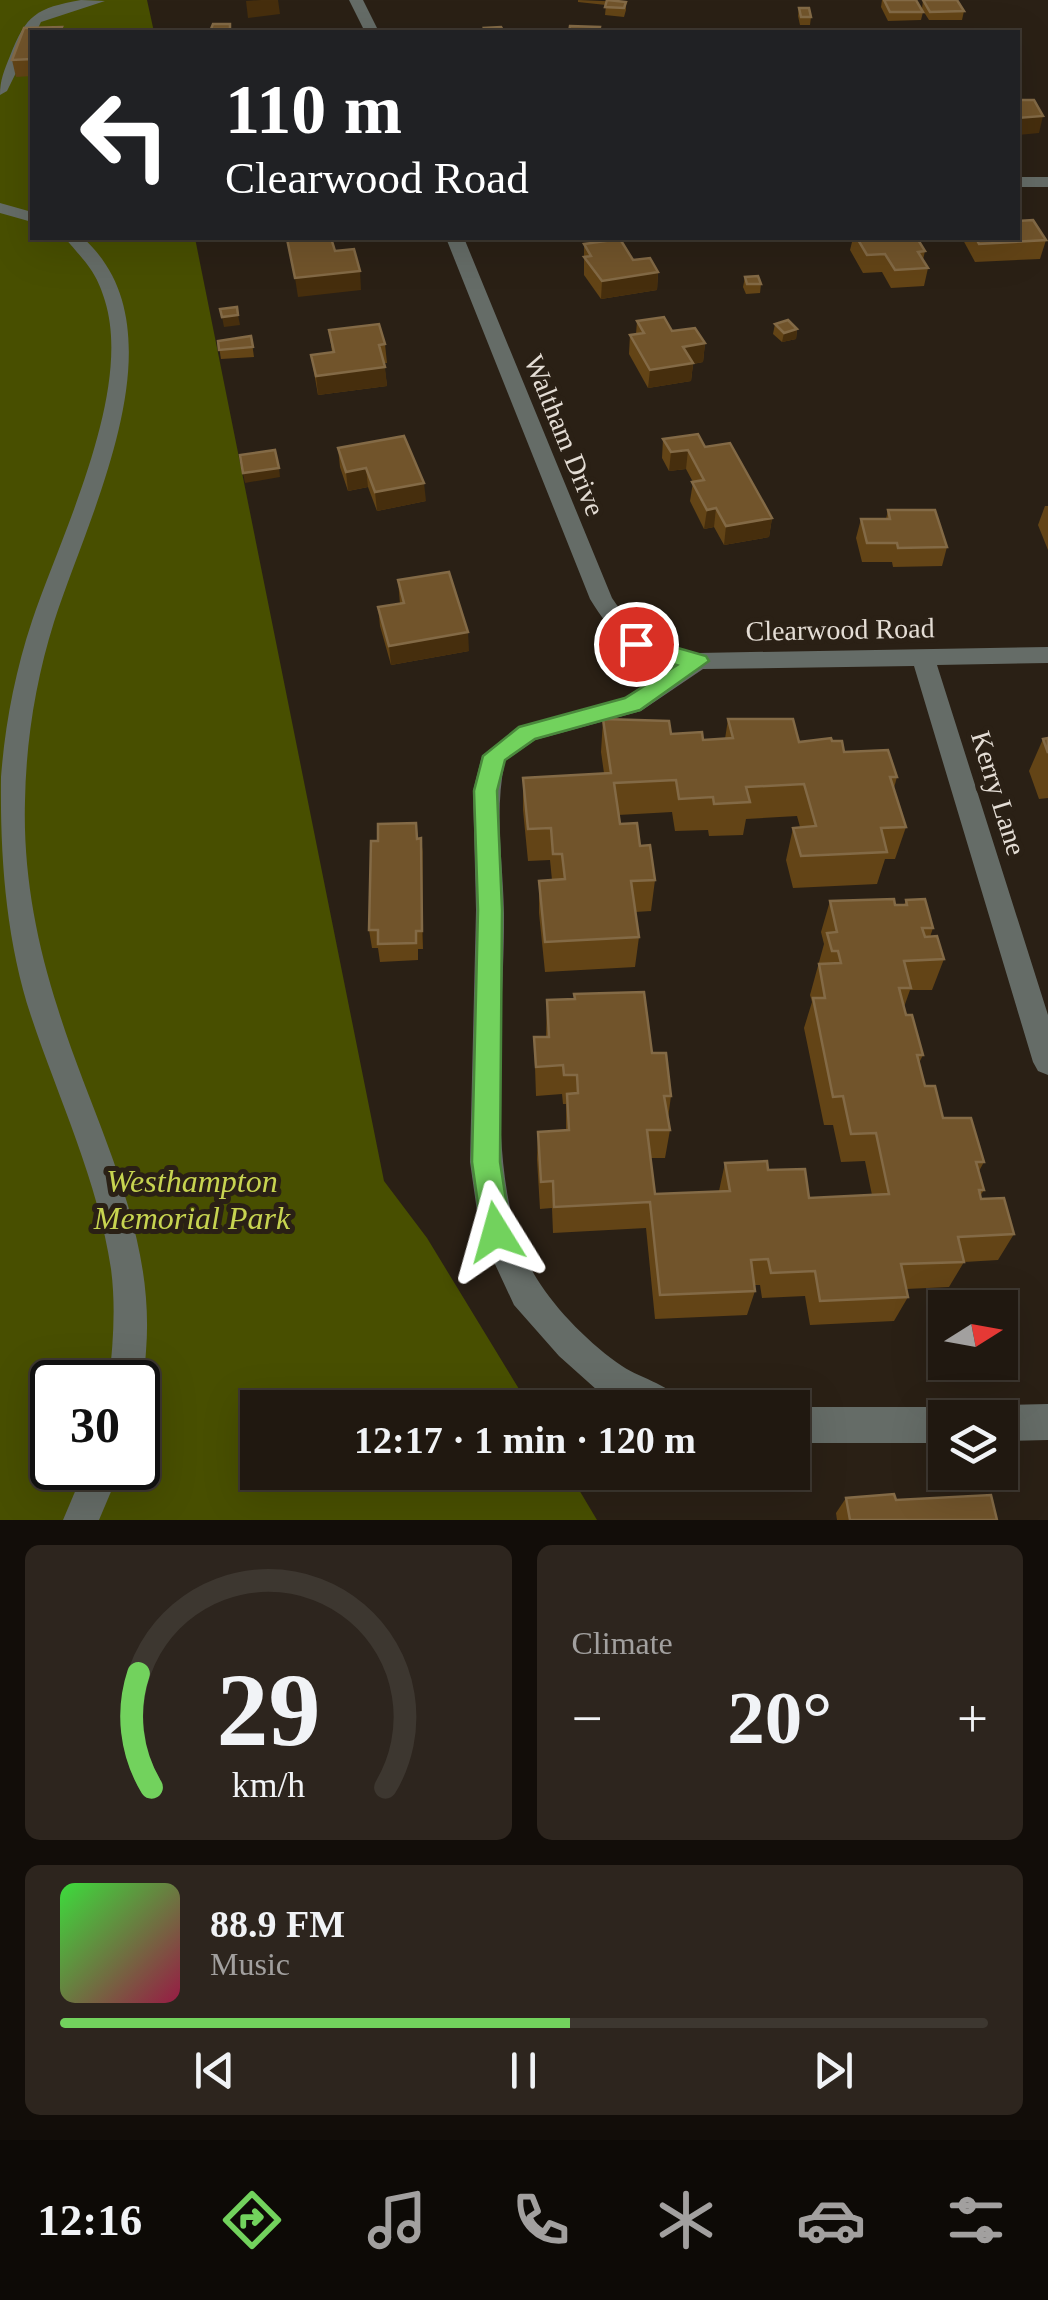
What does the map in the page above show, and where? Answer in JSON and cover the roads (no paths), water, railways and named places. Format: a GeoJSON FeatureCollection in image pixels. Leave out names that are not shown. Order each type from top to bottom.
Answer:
{"type":"FeatureCollection","features":[{"type":"Feature","properties":{"kind":"street"},"geometry":{"type":"LineString","coordinates":[[356,0],[371,30]]}},
{"type":"Feature","properties":{"kind":"street"},"geometry":{"type":"LineString","coordinates":[[0,91],[24,30],[36,17],[54,8],[98,1]]}},
{"type":"Feature","properties":{"kind":"street"},"geometry":{"type":"LineString","coordinates":[[1020,182],[1048,182]]}},
{"type":"Feature","properties":{"kind":"street"},"geometry":{"type":"LineString","coordinates":[[0,208],[30,217]]}},
{"type":"Feature","properties":{"kind":"street"},"geometry":{"type":"LineString","coordinates":[[76,240],[100,266],[115,310],[118,385],[108,439],[43,623],[20,707],[12,799],[28,959],[107,1180],[131,1276],[130,1360]]}},
{"type":"Feature","properties":{"kind":"street","name":"Waltham Drive"},"geometry":{"type":"LineString","coordinates":[[456,240],[602,599],[622,634],[636,644]]}},
{"type":"Feature","properties":{"kind":"street","name":"Clearwood Road"},"geometry":{"type":"LineString","coordinates":[[636,644],[668,656],[698,661],[1048,654]]}},
{"type":"Feature","properties":{"kind":"street","name":"Kerry Lane"},"geometry":{"type":"LineString","coordinates":[[923,658],[1048,1062]]}},
{"type":"Feature","properties":{"kind":"street"},"geometry":{"type":"LineString","coordinates":[[632,1390],[609,1378],[571,1344],[526,1293],[496,1232],[486,1162],[490,910],[486,791],[494,756],[527,732],[632,704],[698,661]]}},
{"type":"Feature","properties":{"kind":"street"},"geometry":{"type":"LineString","coordinates":[[1018,1423],[1048,1422]]}},
{"type":"Feature","properties":{"kind":"street"},"geometry":{"type":"LineString","coordinates":[[810,1426],[928,1425]]}},
{"type":"Feature","properties":{"kind":"street"},"geometry":{"type":"LineString","coordinates":[[81,1520],[94,1490]]}},
{"type":"Feature","properties":{"kind":"park label","name":"Westhampton Memorial Park"},"geometry":{"type":"Point","coordinates":[192,1200]}}]}
